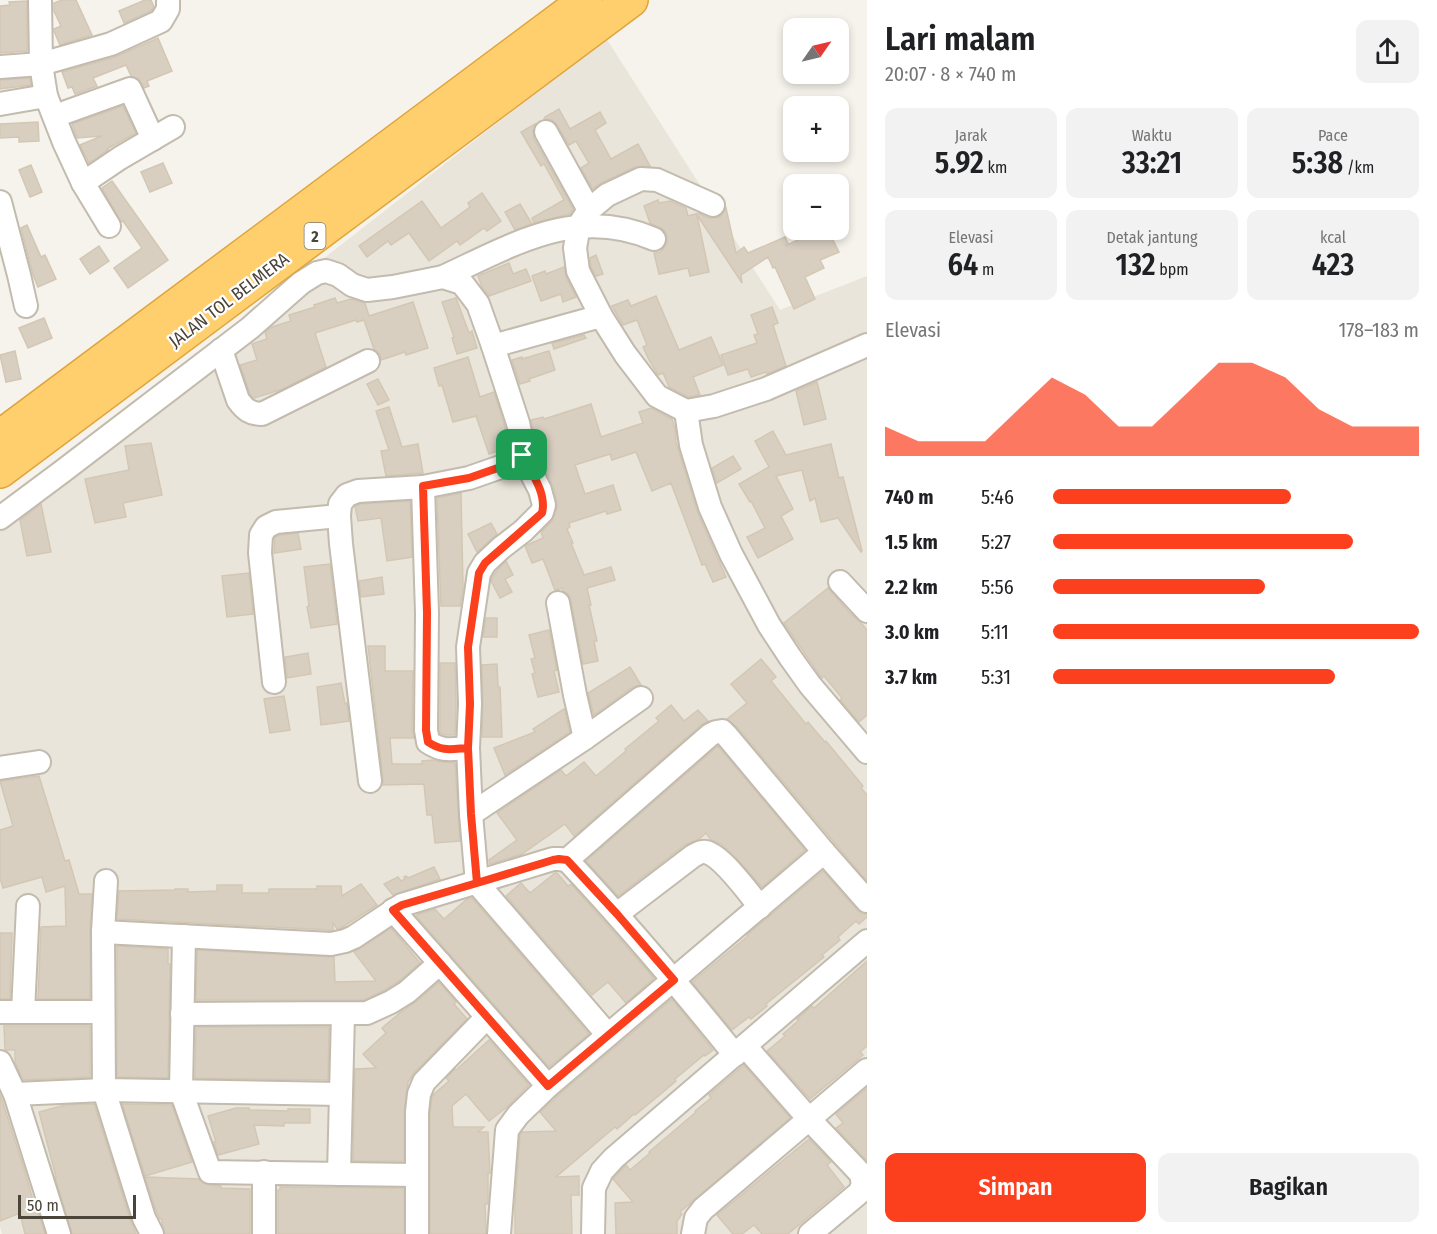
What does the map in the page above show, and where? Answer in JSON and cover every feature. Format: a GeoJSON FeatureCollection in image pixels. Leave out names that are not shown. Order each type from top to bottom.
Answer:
{"type":"FeatureCollection","features":[{"type":"Feature","properties":{"kind":"highway","name":"JALAN TOL BELMERA"},"geometry":{"type":"LineString","coordinates":[[0,437],[586,0]]}},
{"type":"Feature","properties":{"kind":"highway","name":"JALAN TOL BELMERA"},"geometry":{"type":"LineString","coordinates":[[0,471],[631,0]]}},
{"type":"Feature","properties":{"kind":"street"},"geometry":{"type":"LineString","coordinates":[[40,0],[41,64],[50,106],[83,183],[109,226]]}},
{"type":"Feature","properties":{"kind":"street"},"geometry":{"type":"LineString","coordinates":[[0,67],[41,64],[111,44],[161,21],[168,9],[168,0]]}},
{"type":"Feature","properties":{"kind":"street"},"geometry":{"type":"LineString","coordinates":[[0,104],[50,106],[130,89],[153,140]]}},
{"type":"Feature","properties":{"kind":"street"},"geometry":{"type":"LineString","coordinates":[[83,183],[173,127]]}},
{"type":"Feature","properties":{"kind":"street"},"geometry":{"type":"LineString","coordinates":[[546,132],[584,218],[575,248],[578,271],[601,316],[625,354],[657,396],[686,411],[714,406],[766,389],[867,345]]}},
{"type":"Feature","properties":{"kind":"street"},"geometry":{"type":"LineString","coordinates":[[0,518],[250,328],[300,283],[317,273],[326,271],[338,275],[352,285],[368,290],[443,277],[544,232],[584,218],[607,195],[641,179],[657,180],[713,205]]}},
{"type":"Feature","properties":{"kind":"street"},"geometry":{"type":"LineString","coordinates":[[0,202],[26,306]]}},
{"type":"Feature","properties":{"kind":"street"},"geometry":{"type":"LineString","coordinates":[[584,218],[636,231],[654,239]]}},
{"type":"Feature","properties":{"kind":"street"},"geometry":{"type":"LineString","coordinates":[[443,277],[462,283],[478,303],[518,423],[522,455],[540,490],[544,505],[542,513],[485,563],[479,573],[468,647],[470,704],[468,748],[477,883],[608,1035]]}},
{"type":"Feature","properties":{"kind":"street"},"geometry":{"type":"LineString","coordinates":[[493,346],[601,316]]}},
{"type":"Feature","properties":{"kind":"street"},"geometry":{"type":"LineString","coordinates":[[221,350],[238,400],[243,408],[255,414],[262,414],[368,361]]}},
{"type":"Feature","properties":{"kind":"street"},"geometry":{"type":"LineString","coordinates":[[686,411],[691,446],[710,507],[731,554],[769,625],[790,657],[810,685],[867,752]]}},
{"type":"Feature","properties":{"kind":"street"},"geometry":{"type":"LineString","coordinates":[[370,781],[339,516],[340,504],[347,495],[358,491],[423,486],[469,478],[515,462],[522,455]]}},
{"type":"Feature","properties":{"kind":"street"},"geometry":{"type":"LineString","coordinates":[[423,486],[428,742],[438,748],[468,748]]}},
{"type":"Feature","properties":{"kind":"street"},"geometry":{"type":"LineString","coordinates":[[274,682],[260,553],[261,535],[266,527],[276,522],[339,516]]}},
{"type":"Feature","properties":{"kind":"street"},"geometry":{"type":"LineString","coordinates":[[840,582],[866,609]]}},
{"type":"Feature","properties":{"kind":"street"},"geometry":{"type":"LineString","coordinates":[[558,603],[574,695],[585,738]]}},
{"type":"Feature","properties":{"kind":"street"},"geometry":{"type":"LineString","coordinates":[[471,814],[641,698]]}},
{"type":"Feature","properties":{"kind":"street"},"geometry":{"type":"LineString","coordinates":[[567,860],[710,735],[722,731],[867,901]]}},
{"type":"Feature","properties":{"kind":"street"},"geometry":{"type":"LineString","coordinates":[[0,768],[39,762]]}},
{"type":"Feature","properties":{"kind":"street"},"geometry":{"type":"LineString","coordinates":[[617,914],[699,852],[706,852],[719,859],[760,907]]}},
{"type":"Feature","properties":{"kind":"street"},"geometry":{"type":"LineString","coordinates":[[499,1234],[507,1130],[518,1115],[548,1086],[824,852]]}},
{"type":"Feature","properties":{"kind":"street"},"geometry":{"type":"LineString","coordinates":[[103,932],[331,944],[354,937],[402,905],[553,860],[567,860],[740,1051],[861,1174],[865,1187],[810,1234]]}},
{"type":"Feature","properties":{"kind":"street"},"geometry":{"type":"LineString","coordinates":[[106,881],[103,932],[104,1090],[144,1218],[152,1234]]}},
{"type":"Feature","properties":{"kind":"street"},"geometry":{"type":"LineString","coordinates":[[23,1012],[28,906]]}},
{"type":"Feature","properties":{"kind":"street"},"geometry":{"type":"LineString","coordinates":[[393,910],[548,1086]]}},
{"type":"Feature","properties":{"kind":"street"},"geometry":{"type":"LineString","coordinates":[[184,936],[181,1091],[210,1172],[417,1175]]}},
{"type":"Feature","properties":{"kind":"street"},"geometry":{"type":"LineString","coordinates":[[593,1234],[594,1188],[602,1171],[614,1158],[867,941]]}},
{"type":"Feature","properties":{"kind":"street"},"geometry":{"type":"LineString","coordinates":[[182,1014],[368,1013],[407,992],[440,963]]}},
{"type":"Feature","properties":{"kind":"street"},"geometry":{"type":"LineString","coordinates":[[0,1012],[103,1012]]}},
{"type":"Feature","properties":{"kind":"street"},"geometry":{"type":"LineString","coordinates":[[339,1174],[343,1014]]}},
{"type":"Feature","properties":{"kind":"street"},"geometry":{"type":"LineString","coordinates":[[417,1234],[419,1094],[424,1082],[435,1069],[487,1017]]}},
{"type":"Feature","properties":{"kind":"street"},"geometry":{"type":"LineString","coordinates":[[0,1062],[15,1094],[59,1234]]}},
{"type":"Feature","properties":{"kind":"street"},"geometry":{"type":"LineString","coordinates":[[693,1234],[696,1218],[703,1209],[867,1070]]}},
{"type":"Feature","properties":{"kind":"street"},"geometry":{"type":"LineString","coordinates":[[15,1094],[104,1090],[341,1094]]}},
{"type":"Feature","properties":{"kind":"street"},"geometry":{"type":"LineString","coordinates":[[264,1173],[264,1234]]}},
{"type":"Feature","properties":{"kind":"shaded area"},"geometry":{"type":"Polygon","coordinates":[[[606,38],[780,310],[867,276],[867,1234],[2,1234],[0,1227],[0,511],[606,38]]]}},
{"type":"Feature","properties":{"kind":"building"},"geometry":{"type":"Polygon","coordinates":[[[62,0],[76,0],[92,35],[60,45],[54,31],[61,26],[54,11],[54,3],[62,0]]]}},
{"type":"Feature","properties":{"kind":"building"},"geometry":{"type":"Polygon","coordinates":[[[145,0],[151,0],[154,7],[151,11],[124,23],[119,11],[145,0]]]}},
{"type":"Feature","properties":{"kind":"building"},"geometry":{"type":"Polygon","coordinates":[[[27,1],[27,51],[0,53],[0,6],[10,5],[9,2],[27,1]]]}},
{"type":"Feature","properties":{"kind":"building"},"geometry":{"type":"Polygon","coordinates":[[[158,38],[172,71],[147,81],[149,86],[144,88],[139,79],[131,76],[126,65],[93,78],[97,86],[75,94],[72,87],[68,88],[62,72],[115,57],[158,38]]]}},
{"type":"Feature","properties":{"kind":"building"},"geometry":{"type":"Polygon","coordinates":[[[30,78],[31,85],[0,89],[0,80],[30,78]]]}},
{"type":"Feature","properties":{"kind":"building"},"geometry":{"type":"Polygon","coordinates":[[[123,106],[136,133],[107,149],[89,163],[80,145],[102,136],[77,138],[72,124],[123,106]]]}},
{"type":"Feature","properties":{"kind":"building"},"geometry":{"type":"Polygon","coordinates":[[[559,109],[570,129],[600,112],[606,123],[595,130],[611,159],[638,144],[650,166],[635,167],[593,189],[581,168],[589,163],[576,141],[569,145],[557,125],[552,120],[544,119],[559,109]]]}},
{"type":"Feature","properties":{"kind":"building"},"geometry":{"type":"Polygon","coordinates":[[[38,122],[39,141],[19,142],[19,137],[0,138],[0,124],[38,122]]]}},
{"type":"Feature","properties":{"kind":"building"},"geometry":{"type":"Polygon","coordinates":[[[535,124],[534,139],[573,209],[570,214],[534,223],[532,218],[564,200],[544,164],[541,166],[521,132],[535,124]]]}},
{"type":"Feature","properties":{"kind":"building"},"geometry":{"type":"Polygon","coordinates":[[[163,163],[172,183],[150,192],[141,172],[163,163]]]}},
{"type":"Feature","properties":{"kind":"building"},"geometry":{"type":"Polygon","coordinates":[[[31,165],[42,192],[30,197],[19,170],[31,165]]]}},
{"type":"Feature","properties":{"kind":"building"},"geometry":{"type":"Polygon","coordinates":[[[112,181],[168,260],[128,288],[114,268],[142,248],[123,221],[121,222],[102,188],[112,181]]]}},
{"type":"Feature","properties":{"kind":"building"},"geometry":{"type":"Polygon","coordinates":[[[482,193],[501,221],[487,231],[484,228],[460,245],[457,241],[429,261],[409,233],[391,245],[388,241],[367,257],[359,246],[422,201],[441,228],[470,207],[468,203],[482,193]]]}},
{"type":"Feature","properties":{"kind":"building"},"geometry":{"type":"Polygon","coordinates":[[[658,200],[659,203],[670,201],[686,208],[688,216],[699,213],[708,218],[721,216],[726,208],[736,253],[744,247],[748,253],[783,238],[788,243],[785,246],[798,240],[833,240],[839,252],[820,260],[824,268],[805,277],[815,299],[794,309],[768,257],[741,275],[742,283],[697,215],[709,272],[690,276],[688,268],[659,274],[654,253],[663,249],[667,243],[667,236],[664,230],[650,223],[644,206],[658,200]]]}},
{"type":"Feature","properties":{"kind":"building"},"geometry":{"type":"Polygon","coordinates":[[[520,204],[532,224],[515,230],[505,212],[520,204]]]}},
{"type":"Feature","properties":{"kind":"building"},"geometry":{"type":"Polygon","coordinates":[[[27,225],[41,257],[45,255],[56,279],[38,287],[21,228],[27,225]]]}},
{"type":"Feature","properties":{"kind":"building"},"geometry":{"type":"Polygon","coordinates":[[[99,246],[109,261],[90,274],[80,259],[99,246]]]}},
{"type":"Feature","properties":{"kind":"building"},"geometry":{"type":"Polygon","coordinates":[[[596,255],[603,274],[596,276],[591,267],[590,258],[596,255]]]}},
{"type":"Feature","properties":{"kind":"building"},"geometry":{"type":"Polygon","coordinates":[[[509,263],[513,274],[526,269],[531,281],[489,296],[478,276],[509,263]]]}},
{"type":"Feature","properties":{"kind":"building"},"geometry":{"type":"Polygon","coordinates":[[[564,267],[566,277],[576,297],[563,302],[561,294],[541,301],[532,276],[545,271],[546,274],[564,267]]]}},
{"type":"Feature","properties":{"kind":"building"},"geometry":{"type":"Polygon","coordinates":[[[656,296],[679,350],[711,337],[723,365],[693,377],[700,395],[688,397],[669,387],[663,373],[658,375],[649,360],[643,347],[647,345],[637,320],[623,325],[612,306],[628,300],[631,306],[656,296]]]}},
{"type":"Feature","properties":{"kind":"building"},"geometry":{"type":"Polygon","coordinates":[[[335,298],[337,303],[351,299],[365,303],[369,316],[413,302],[428,348],[406,355],[405,352],[381,360],[380,354],[374,349],[364,320],[357,322],[356,320],[315,333],[326,367],[283,389],[254,398],[250,394],[240,365],[257,360],[252,344],[267,339],[265,332],[272,327],[291,321],[289,315],[335,298]]]}},
{"type":"Feature","properties":{"kind":"building"},"geometry":{"type":"Polygon","coordinates":[[[456,298],[469,333],[472,331],[477,348],[457,354],[452,338],[454,337],[442,302],[456,298]]]}},
{"type":"Feature","properties":{"kind":"building"},"geometry":{"type":"Polygon","coordinates":[[[772,307],[778,323],[773,325],[786,366],[767,374],[766,372],[751,377],[748,369],[728,375],[721,355],[757,343],[754,335],[758,334],[751,315],[772,307]]]}},
{"type":"Feature","properties":{"kind":"building"},"geometry":{"type":"Polygon","coordinates":[[[44,318],[52,338],[28,348],[19,328],[44,318]]]}},
{"type":"Feature","properties":{"kind":"building"},"geometry":{"type":"Polygon","coordinates":[[[584,335],[586,338],[554,349],[552,343],[584,335]]]}},
{"type":"Feature","properties":{"kind":"building"},"geometry":{"type":"Polygon","coordinates":[[[15,351],[21,379],[6,382],[0,355],[15,351]]]}},
{"type":"Feature","properties":{"kind":"building"},"geometry":{"type":"Polygon","coordinates":[[[549,351],[555,370],[520,384],[512,360],[549,351]]]}},
{"type":"Feature","properties":{"kind":"building"},"geometry":{"type":"Polygon","coordinates":[[[468,357],[480,397],[494,392],[505,427],[508,447],[489,454],[476,416],[453,422],[442,385],[439,386],[434,368],[468,357]]]}},
{"type":"Feature","properties":{"kind":"building"},"geometry":{"type":"Polygon","coordinates":[[[378,379],[389,400],[378,405],[367,384],[378,379]]]}},
{"type":"Feature","properties":{"kind":"building"},"geometry":{"type":"Polygon","coordinates":[[[817,382],[826,419],[804,425],[796,391],[817,382]]]}},
{"type":"Feature","properties":{"kind":"building"},"geometry":{"type":"Polygon","coordinates":[[[591,404],[601,437],[643,423],[639,412],[651,408],[672,419],[675,439],[697,511],[726,577],[713,582],[705,564],[702,565],[671,483],[652,491],[636,452],[612,460],[610,454],[575,465],[585,494],[613,485],[621,510],[607,514],[606,511],[569,523],[570,527],[567,529],[584,575],[611,567],[615,580],[587,588],[597,641],[594,641],[598,661],[583,664],[569,595],[563,591],[563,588],[555,590],[543,559],[532,563],[525,546],[543,538],[541,532],[552,521],[557,508],[553,486],[536,452],[531,420],[543,417],[544,419],[591,404]]]}},
{"type":"Feature","properties":{"kind":"building"},"geometry":{"type":"Polygon","coordinates":[[[389,407],[402,447],[418,444],[423,473],[386,476],[381,451],[389,450],[376,411],[389,407]]]}},
{"type":"Feature","properties":{"kind":"building"},"geometry":{"type":"Polygon","coordinates":[[[773,431],[786,455],[831,444],[839,478],[843,477],[861,552],[838,518],[821,522],[815,498],[810,501],[802,470],[776,476],[793,509],[781,516],[793,539],[758,558],[747,537],[765,528],[739,484],[769,467],[755,441],[773,431]]]}},
{"type":"Feature","properties":{"kind":"building"},"geometry":{"type":"Polygon","coordinates":[[[151,443],[162,495],[123,503],[126,517],[95,523],[85,479],[129,470],[125,446],[151,443]]]}},
{"type":"Feature","properties":{"kind":"building"},"geometry":{"type":"Polygon","coordinates":[[[733,456],[741,469],[717,483],[712,468],[733,456]]]}},
{"type":"Feature","properties":{"kind":"building"},"geometry":{"type":"Polygon","coordinates":[[[461,493],[463,587],[460,606],[441,606],[437,498],[461,493]]]}},
{"type":"Feature","properties":{"kind":"building"},"geometry":{"type":"Polygon","coordinates":[[[410,501],[412,557],[387,561],[381,518],[358,521],[355,506],[410,501]]]}},
{"type":"Feature","properties":{"kind":"building"},"geometry":{"type":"Polygon","coordinates":[[[41,504],[51,552],[27,556],[20,520],[41,504]]]}},
{"type":"Feature","properties":{"kind":"building"},"geometry":{"type":"Polygon","coordinates":[[[491,523],[497,534],[477,552],[468,534],[491,523]]]}},
{"type":"Feature","properties":{"kind":"building"},"geometry":{"type":"Polygon","coordinates":[[[298,533],[301,549],[274,553],[275,537],[298,533]]]}},
{"type":"Feature","properties":{"kind":"building"},"geometry":{"type":"Polygon","coordinates":[[[506,561],[513,575],[505,579],[512,592],[500,598],[491,581],[506,561]]]}},
{"type":"Feature","properties":{"kind":"building"},"geometry":{"type":"Polygon","coordinates":[[[330,564],[337,624],[311,628],[304,567],[330,564]]]}},
{"type":"Feature","properties":{"kind":"building"},"geometry":{"type":"Polygon","coordinates":[[[249,573],[253,614],[227,617],[222,576],[249,573]]]}},
{"type":"Feature","properties":{"kind":"building"},"geometry":{"type":"Polygon","coordinates":[[[382,577],[384,594],[361,597],[359,581],[382,577]]]}},
{"type":"Feature","properties":{"kind":"building"},"geometry":{"type":"Polygon","coordinates":[[[828,588],[867,630],[867,715],[859,722],[824,676],[821,677],[784,623],[828,588]]]}},
{"type":"Feature","properties":{"kind":"building"},"geometry":{"type":"Polygon","coordinates":[[[486,618],[497,618],[497,637],[483,637],[486,618]]]}},
{"type":"Feature","properties":{"kind":"building"},"geometry":{"type":"Polygon","coordinates":[[[549,630],[559,692],[538,697],[532,674],[535,673],[531,659],[535,658],[529,635],[549,630]]]}},
{"type":"Feature","properties":{"kind":"building"},"geometry":{"type":"Polygon","coordinates":[[[368,646],[385,646],[385,671],[413,671],[412,730],[414,738],[390,738],[392,764],[422,764],[422,761],[433,760],[455,763],[460,841],[435,843],[432,815],[427,815],[424,784],[383,785],[368,646]]]}},
{"type":"Feature","properties":{"kind":"building"},"geometry":{"type":"Polygon","coordinates":[[[308,653],[311,674],[287,678],[285,657],[308,653]]]}},
{"type":"Feature","properties":{"kind":"building"},"geometry":{"type":"Polygon","coordinates":[[[761,659],[776,677],[771,681],[806,724],[808,722],[826,741],[863,786],[861,788],[867,795],[867,881],[737,727],[727,719],[747,703],[731,684],[761,659]]]}},
{"type":"Feature","properties":{"kind":"building"},"geometry":{"type":"Polygon","coordinates":[[[440,663],[455,663],[455,735],[440,733],[440,663]]]}},
{"type":"Feature","properties":{"kind":"building"},"geometry":{"type":"Polygon","coordinates":[[[497,664],[502,737],[482,737],[482,665],[497,664]]]}},
{"type":"Feature","properties":{"kind":"building"},"geometry":{"type":"Polygon","coordinates":[[[630,667],[641,685],[633,687],[594,715],[588,693],[630,667]]]}},
{"type":"Feature","properties":{"kind":"building"},"geometry":{"type":"Polygon","coordinates":[[[341,683],[349,721],[321,725],[317,687],[341,683]]]}},
{"type":"Feature","properties":{"kind":"building"},"geometry":{"type":"Polygon","coordinates":[[[284,696],[290,730],[270,733],[264,699],[284,696]]]}},
{"type":"Feature","properties":{"kind":"building"},"geometry":{"type":"Polygon","coordinates":[[[671,705],[684,721],[698,710],[708,721],[574,836],[565,824],[522,854],[490,864],[489,860],[517,840],[497,813],[561,770],[566,776],[584,762],[596,776],[659,721],[656,718],[671,705]]]}},
{"type":"Feature","properties":{"kind":"building"},"geometry":{"type":"Polygon","coordinates":[[[564,709],[570,732],[505,775],[494,748],[535,732],[533,729],[564,709]]]}},
{"type":"Feature","properties":{"kind":"building"},"geometry":{"type":"Polygon","coordinates":[[[718,746],[805,850],[762,887],[736,858],[721,844],[711,840],[706,833],[685,845],[618,896],[586,861],[718,746]]]}},
{"type":"Feature","properties":{"kind":"building"},"geometry":{"type":"Polygon","coordinates":[[[39,776],[65,861],[69,860],[79,894],[92,894],[90,999],[38,999],[41,927],[66,926],[65,886],[46,892],[42,877],[3,888],[0,878],[0,830],[13,826],[0,781],[39,776]]]}},
{"type":"Feature","properties":{"kind":"building"},"geometry":{"type":"Polygon","coordinates":[[[434,867],[440,879],[393,895],[384,884],[398,877],[401,881],[406,876],[408,878],[434,867]]]}},
{"type":"Feature","properties":{"kind":"building"},"geometry":{"type":"Polygon","coordinates":[[[823,871],[857,910],[862,914],[867,914],[867,917],[859,924],[856,921],[838,937],[840,940],[822,955],[824,957],[766,1004],[767,1006],[732,1030],[692,982],[823,871]]]}},
{"type":"Feature","properties":{"kind":"building"},"geometry":{"type":"Polygon","coordinates":[[[555,873],[568,886],[571,884],[654,978],[626,1003],[608,982],[592,995],[506,896],[521,883],[530,893],[555,873]]]}},
{"type":"Feature","properties":{"kind":"building"},"geometry":{"type":"Polygon","coordinates":[[[361,884],[377,905],[341,928],[337,929],[333,923],[333,930],[117,919],[119,891],[188,889],[188,892],[217,891],[217,885],[242,885],[242,893],[269,893],[269,889],[317,889],[317,886],[341,886],[342,896],[361,884]]]}},
{"type":"Feature","properties":{"kind":"building"},"geometry":{"type":"Polygon","coordinates":[[[472,898],[589,1034],[549,1067],[416,916],[435,909],[444,919],[466,900],[472,898]]]}},
{"type":"Feature","properties":{"kind":"building"},"geometry":{"type":"Polygon","coordinates":[[[391,928],[420,963],[399,981],[364,1000],[196,1000],[197,950],[334,957],[335,982],[376,981],[354,952],[391,928]]]}},
{"type":"Feature","properties":{"kind":"building"},"geometry":{"type":"Polygon","coordinates":[[[0,933],[12,933],[10,999],[0,999],[0,933]]]}},
{"type":"Feature","properties":{"kind":"building"},"geometry":{"type":"Polygon","coordinates":[[[117,946],[168,949],[168,964],[170,964],[168,1078],[117,1077],[117,946]]]}},
{"type":"Feature","properties":{"kind":"building"},"geometry":{"type":"Polygon","coordinates":[[[867,961],[867,1046],[860,1052],[863,1055],[810,1099],[767,1051],[785,1036],[783,1034],[799,1020],[797,1019],[812,1006],[814,1008],[867,961]]]}},
{"type":"Feature","properties":{"kind":"building"},"geometry":{"type":"Polygon","coordinates":[[[439,982],[467,1019],[408,1082],[404,1112],[404,1161],[353,1161],[355,1069],[376,1068],[363,1054],[386,1033],[382,1028],[439,982]]]}},
{"type":"Feature","properties":{"kind":"building"},"geometry":{"type":"Polygon","coordinates":[[[672,999],[713,1050],[556,1177],[579,1176],[579,1195],[571,1195],[572,1234],[515,1234],[515,1204],[522,1132],[556,1131],[540,1112],[672,999]]]}},
{"type":"Feature","properties":{"kind":"building"},"geometry":{"type":"Polygon","coordinates":[[[4,1026],[90,1026],[90,1077],[23,1080],[15,1062],[15,1050],[5,1050],[4,1026]]]}},
{"type":"Feature","properties":{"kind":"building"},"geometry":{"type":"Polygon","coordinates":[[[196,1027],[329,1027],[328,1080],[195,1078],[196,1027]]]}},
{"type":"Feature","properties":{"kind":"building"},"geometry":{"type":"Polygon","coordinates":[[[489,1040],[529,1085],[489,1121],[466,1094],[452,1106],[453,1127],[484,1127],[478,1132],[488,1132],[490,1173],[488,1173],[488,1204],[485,1204],[486,1234],[430,1234],[432,1097],[449,1081],[446,1078],[455,1069],[489,1040]]]}},
{"type":"Feature","properties":{"kind":"building"},"geometry":{"type":"Polygon","coordinates":[[[744,1065],[790,1118],[680,1212],[682,1214],[677,1221],[677,1234],[616,1234],[615,1203],[633,1202],[613,1179],[626,1165],[630,1170],[650,1153],[711,1098],[709,1095],[744,1065]]]}},
{"type":"Feature","properties":{"kind":"building"},"geometry":{"type":"Polygon","coordinates":[[[867,1088],[867,1161],[836,1128],[843,1123],[836,1114],[867,1088]]]}},
{"type":"Feature","properties":{"kind":"building"},"geometry":{"type":"Polygon","coordinates":[[[0,1094],[45,1234],[25,1234],[20,1213],[0,1221],[0,1094]]]}},
{"type":"Feature","properties":{"kind":"building"},"geometry":{"type":"Polygon","coordinates":[[[94,1104],[136,1234],[72,1234],[39,1112],[65,1105],[94,1104]]]}},
{"type":"Feature","properties":{"kind":"building"},"geometry":{"type":"Polygon","coordinates":[[[122,1104],[172,1105],[192,1162],[145,1176],[122,1104]]]}},
{"type":"Feature","properties":{"kind":"building"},"geometry":{"type":"Polygon","coordinates":[[[236,1108],[288,1111],[288,1109],[310,1109],[310,1123],[284,1123],[284,1126],[254,1125],[259,1144],[218,1155],[208,1116],[236,1108]]]}},
{"type":"Feature","properties":{"kind":"building"},"geometry":{"type":"Polygon","coordinates":[[[809,1139],[831,1162],[827,1165],[844,1187],[788,1234],[762,1234],[754,1225],[742,1234],[733,1234],[717,1215],[809,1139]]]}},
{"type":"Feature","properties":{"kind":"building"},"geometry":{"type":"Polygon","coordinates":[[[145,1177],[199,1179],[203,1183],[221,1186],[221,1188],[250,1189],[250,1234],[165,1234],[162,1219],[157,1213],[145,1177]]]}},
{"type":"Feature","properties":{"kind":"building"},"geometry":{"type":"Polygon","coordinates":[[[280,1187],[404,1188],[404,1234],[278,1234],[278,1190],[280,1187]]]}},
{"type":"Feature","properties":{"kind":"route"},"geometry":{"type":"LineString","coordinates":[[522,455],[515,462],[493,471],[444,484],[423,486],[428,742],[438,748],[468,748],[471,814],[477,883],[553,860],[567,860],[674,980],[548,1086],[393,910],[402,905],[477,883],[468,748],[470,704],[468,647],[479,573],[485,563],[542,513],[544,505],[540,490],[522,455]]}}]}
